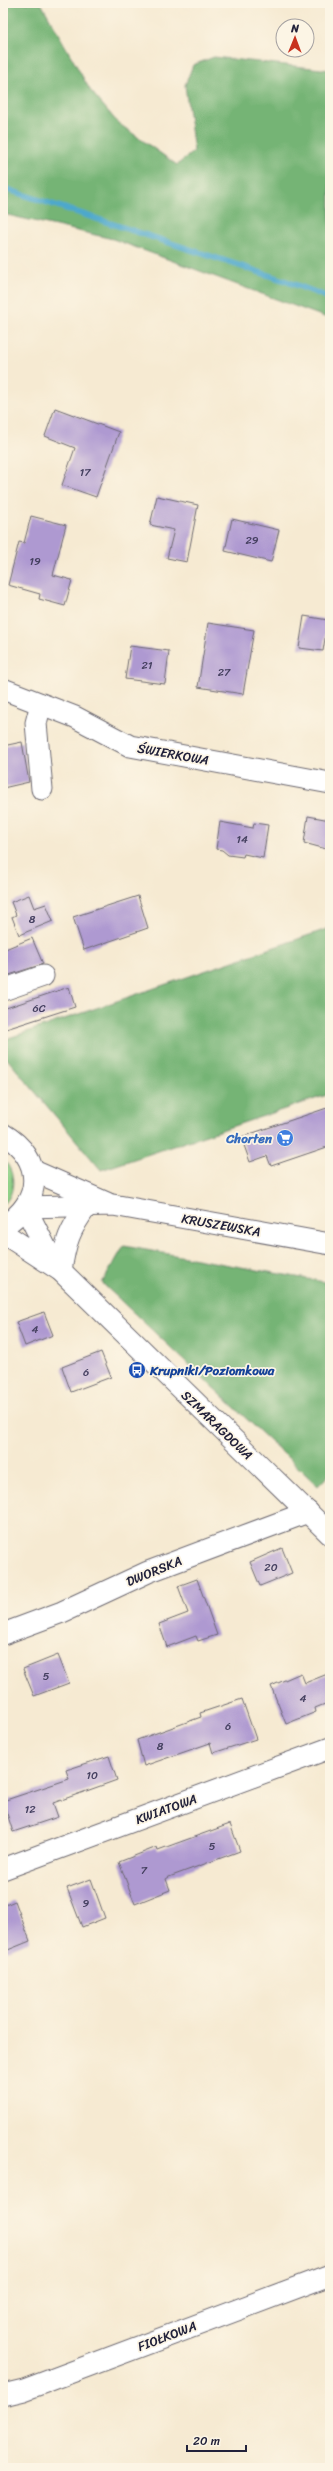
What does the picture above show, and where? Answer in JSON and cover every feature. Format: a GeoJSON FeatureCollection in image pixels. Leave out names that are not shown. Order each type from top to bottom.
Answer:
{"type":"FeatureCollection","features":[{"type":"Feature","properties":{"kind":"street","name":"ŚWIERKOWA"},"geometry":{"type":"LineString","coordinates":[[3,689],[75,717],[130,746],[330,783]]}},
{"type":"Feature","properties":{"kind":"street"},"geometry":{"type":"LineString","coordinates":[[41,704],[36,723],[42,789]]}},
{"type":"Feature","properties":{"kind":"street"},"geometry":{"type":"LineString","coordinates":[[3,990],[43,976]]}},
{"type":"Feature","properties":{"kind":"street"},"geometry":{"type":"LineString","coordinates":[[3,1134],[15,1141],[25,1151],[34,1170],[33,1191],[26,1207],[17,1218],[3,1226]]}},
{"type":"Feature","properties":{"kind":"street","name":"KRUSZEWSKA"},"geometry":{"type":"LineString","coordinates":[[34,1170],[112,1206]]}},
{"type":"Feature","properties":{"kind":"street"},"geometry":{"type":"LineString","coordinates":[[58,1268],[72,1227],[87,1206]]}},
{"type":"Feature","properties":{"kind":"street","name":"KRUSZEWSKA"},"geometry":{"type":"LineString","coordinates":[[26,1207],[112,1206],[330,1244]]}},
{"type":"Feature","properties":{"kind":"street","name":"SZMARAGDOWA"},"geometry":{"type":"LineString","coordinates":[[26,1207],[58,1268]]}},
{"type":"Feature","properties":{"kind":"street","name":"SZMARAGDOWA"},"geometry":{"type":"LineString","coordinates":[[3,1233],[58,1268],[330,1534]]}},
{"type":"Feature","properties":{"kind":"street","name":"DWORSKA"},"geometry":{"type":"LineString","coordinates":[[3,1634],[62,1612],[148,1572],[308,1512]]}},
{"type":"Feature","properties":{"kind":"street","name":"KWIATOWA"},"geometry":{"type":"LineString","coordinates":[[3,1869],[330,1748]]}},
{"type":"Feature","properties":{"kind":"street","name":"FIOŁKOWA"},"geometry":{"type":"LineString","coordinates":[[3,2395],[24,2390],[330,2275]]}},
{"type":"Feature","properties":{"kind":"green space"},"geometry":{"type":"Polygon","coordinates":[[[3,3],[41,3],[90,90],[118,123],[177,165],[194,151],[185,85],[193,65],[214,57],[330,70],[330,319],[113,239],[3,214],[3,3]]]}},
{"type":"Feature","properties":{"kind":"green space"},"geometry":{"type":"Polygon","coordinates":[[[330,928],[330,1094],[101,1170],[3,1054],[3,1040],[330,928]]]}},
{"type":"Feature","properties":{"kind":"green space"},"geometry":{"type":"Polygon","coordinates":[[[3,1159],[10,1170],[13,1182],[10,1195],[3,1205],[3,1159]]]}},
{"type":"Feature","properties":{"kind":"green space"},"geometry":{"type":"Polygon","coordinates":[[[124,1246],[330,1283],[330,1474],[318,1486],[102,1283],[124,1246]]]}},
{"type":"Feature","properties":{"kind":"building"},"geometry":{"type":"Polygon","coordinates":[[[55,408],[119,432],[96,497],[62,485],[75,448],[45,436],[55,408]]]}},
{"type":"Feature","properties":{"kind":"building"},"geometry":{"type":"Polygon","coordinates":[[[157,496],[198,505],[187,562],[167,558],[174,530],[150,525],[157,496]]]}},
{"type":"Feature","properties":{"kind":"building"},"geometry":{"type":"Polygon","coordinates":[[[31,516],[66,525],[53,575],[72,580],[65,606],[39,599],[40,594],[8,585],[19,542],[24,543],[31,516]]]}},
{"type":"Feature","properties":{"kind":"building"},"geometry":{"type":"Polygon","coordinates":[[[232,519],[279,530],[271,562],[225,551],[232,519]]]}},
{"type":"Feature","properties":{"kind":"building"},"geometry":{"type":"Polygon","coordinates":[[[304,616],[328,620],[323,651],[299,648],[304,616]]]}},
{"type":"Feature","properties":{"kind":"building"},"geometry":{"type":"Polygon","coordinates":[[[208,623],[254,630],[243,694],[198,687],[208,623]]]}},
{"type":"Feature","properties":{"kind":"building"},"geometry":{"type":"Polygon","coordinates":[[[130,646],[169,651],[165,684],[125,679],[130,646]]]}},
{"type":"Feature","properties":{"kind":"building"},"geometry":{"type":"Polygon","coordinates":[[[22,742],[29,782],[3,788],[3,746],[22,742]]]}},
{"type":"Feature","properties":{"kind":"building"},"geometry":{"type":"Polygon","coordinates":[[[308,816],[330,820],[330,850],[304,843],[308,816]]]}},
{"type":"Feature","properties":{"kind":"building"},"geometry":{"type":"Polygon","coordinates":[[[220,822],[253,828],[254,823],[268,825],[263,858],[244,854],[243,857],[228,855],[222,850],[216,849],[220,822]]]}},
{"type":"Feature","properties":{"kind":"building"},"geometry":{"type":"Polygon","coordinates":[[[29,895],[34,908],[46,904],[53,921],[19,935],[12,917],[16,915],[11,902],[29,895]]]}},
{"type":"Feature","properties":{"kind":"building"},"geometry":{"type":"Polygon","coordinates":[[[138,896],[148,928],[84,950],[73,917],[138,896]]]}},
{"type":"Feature","properties":{"kind":"building"},"geometry":{"type":"Polygon","coordinates":[[[32,938],[43,964],[3,977],[3,950],[32,938]]]}},
{"type":"Feature","properties":{"kind":"building"},"geometry":{"type":"Polygon","coordinates":[[[69,987],[75,1007],[3,1030],[3,1009],[69,987]]]}},
{"type":"Feature","properties":{"kind":"building","name":"Chorten"},"geometry":{"type":"Polygon","coordinates":[[[330,1107],[330,1146],[271,1166],[267,1156],[250,1162],[241,1137],[330,1107]]]}},
{"type":"Feature","properties":{"kind":"building"},"geometry":{"type":"Polygon","coordinates":[[[44,1312],[53,1335],[25,1346],[16,1322],[44,1312]]]}},
{"type":"Feature","properties":{"kind":"building"},"geometry":{"type":"Polygon","coordinates":[[[101,1352],[111,1377],[71,1392],[62,1367],[101,1352]]]}},
{"type":"Feature","properties":{"kind":"building"},"geometry":{"type":"Polygon","coordinates":[[[282,1548],[292,1573],[260,1586],[250,1562],[282,1548]]]}},
{"type":"Feature","properties":{"kind":"building"},"geometry":{"type":"Polygon","coordinates":[[[197,1579],[217,1635],[198,1641],[196,1636],[167,1647],[159,1624],[188,1613],[178,1586],[197,1579]]]}},
{"type":"Feature","properties":{"kind":"building"},"geometry":{"type":"Polygon","coordinates":[[[58,1655],[69,1683],[34,1696],[23,1669],[58,1655]]]}},
{"type":"Feature","properties":{"kind":"building"},"geometry":{"type":"Polygon","coordinates":[[[301,1673],[305,1683],[330,1673],[330,1702],[315,1708],[316,1712],[286,1724],[271,1686],[301,1673]]]}},
{"type":"Feature","properties":{"kind":"building"},"geometry":{"type":"Polygon","coordinates":[[[242,1699],[256,1739],[213,1753],[210,1743],[144,1766],[137,1740],[201,1717],[200,1713],[242,1699]]]}},
{"type":"Feature","properties":{"kind":"building"},"geometry":{"type":"Polygon","coordinates":[[[109,1756],[117,1780],[53,1803],[58,1817],[13,1832],[3,1801],[69,1779],[66,1770],[109,1756]]]}},
{"type":"Feature","properties":{"kind":"building"},"geometry":{"type":"Polygon","coordinates":[[[230,1824],[240,1851],[169,1877],[166,1879],[170,1890],[135,1904],[119,1862],[157,1847],[158,1850],[230,1824]]]}},
{"type":"Feature","properties":{"kind":"building"},"geometry":{"type":"Polygon","coordinates":[[[91,1879],[105,1918],[82,1927],[67,1888],[91,1879]]]}},
{"type":"Feature","properties":{"kind":"building"},"geometry":{"type":"Polygon","coordinates":[[[15,1901],[30,1941],[3,1952],[3,1906],[15,1901]]]}},
{"type":"Feature","properties":{"kind":"waterway"},"geometry":{"type":"LineString","coordinates":[[3,188],[283,280],[330,298]]}},
{"type":"Feature","properties":{"kind":"place","name":"Chorten"},"geometry":{"type":"Point","coordinates":[285,1138]}},
{"type":"Feature","properties":{"kind":"place","name":"Krupniki/Poziomkowa"},"geometry":{"type":"Point","coordinates":[137,1370]}}]}
